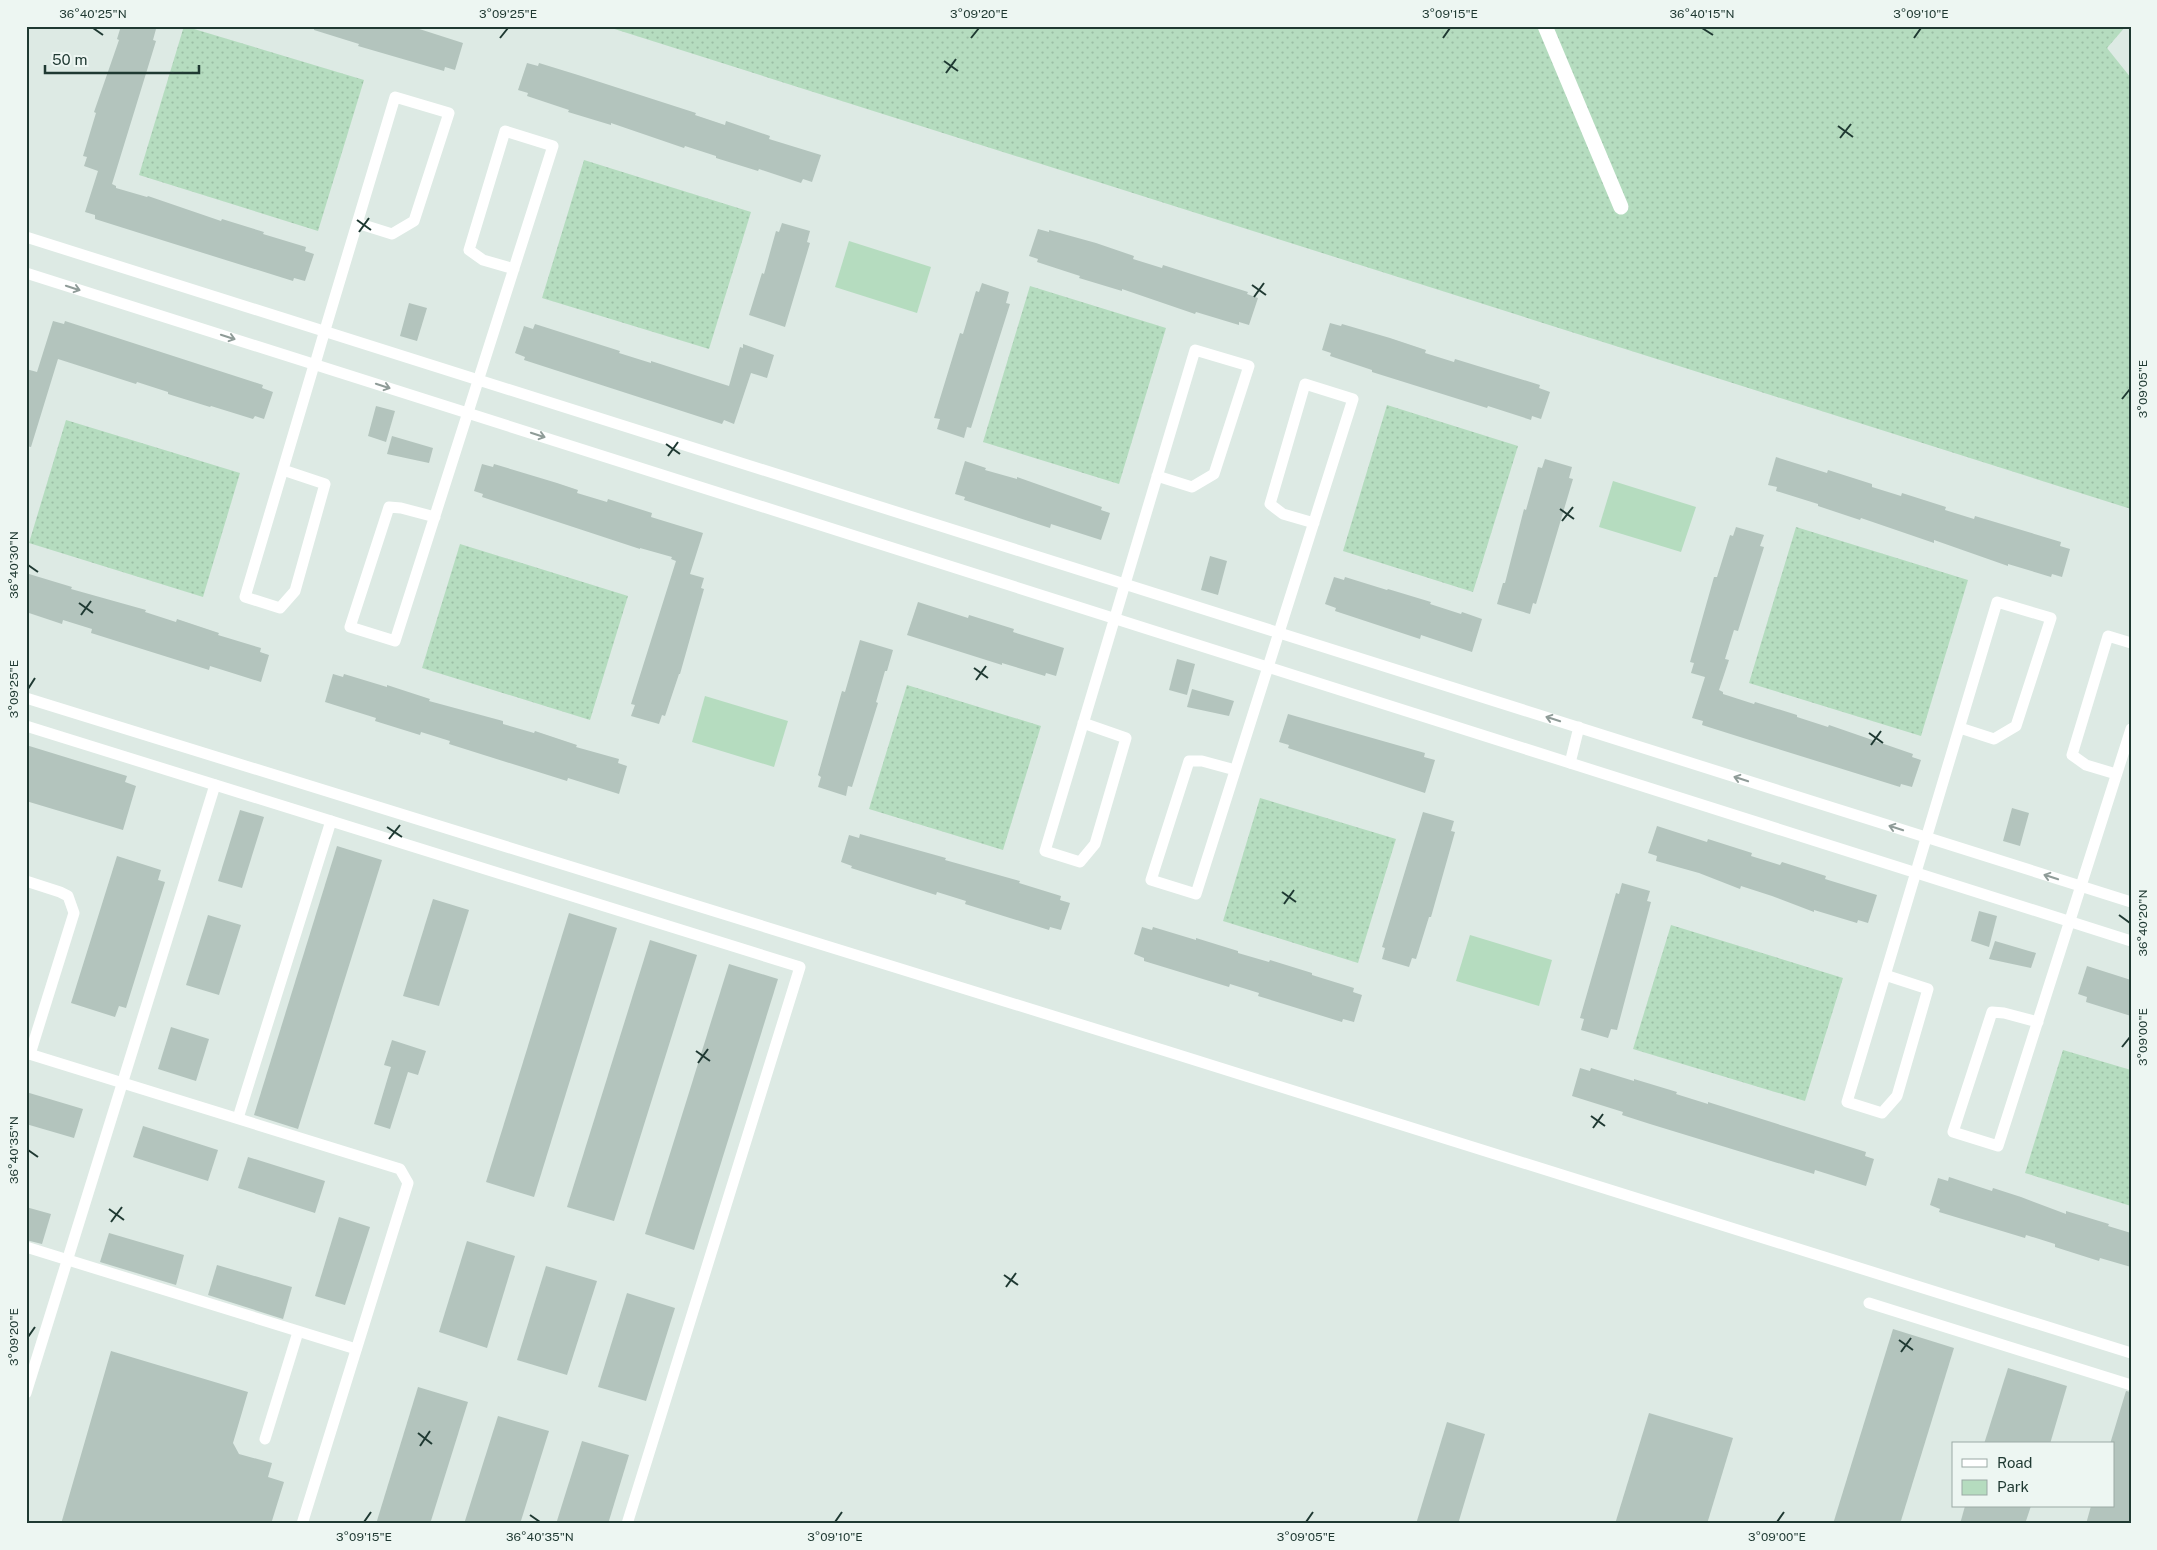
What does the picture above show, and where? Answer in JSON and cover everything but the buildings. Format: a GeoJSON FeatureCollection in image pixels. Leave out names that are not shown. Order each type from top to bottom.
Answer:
{"type":"FeatureCollection","features":[{"type":"Feature","properties":{"kind":"street"},"geometry":{"type":"LineString","coordinates":[[1544,26],[1620,207]]}},
{"type":"Feature","properties":{"kind":"lane"},"geometry":{"type":"LineString","coordinates":[[283,470],[325,484],[295,591],[280,608],[245,597],[283,470],[315,364],[357,223],[395,97],[448,113],[414,221],[392,234],[357,223]]}},
{"type":"Feature","properties":{"kind":"lane"},"geometry":{"type":"LineString","coordinates":[[435,517],[402,508],[389,507],[350,627],[395,641],[435,517],[514,269],[553,146],[505,131],[469,250],[483,260],[514,269]]}},
{"type":"Feature","properties":{"kind":"lane"},"geometry":{"type":"LineString","coordinates":[[26,237],[2131,902]]}},
{"type":"Feature","properties":{"kind":"lane"},"geometry":{"type":"LineString","coordinates":[[26,273],[2131,941]]}},
{"type":"Feature","properties":{"kind":"lane"},"geometry":{"type":"LineString","coordinates":[[1083,723],[1126,738],[1095,844],[1080,862],[1045,851],[1083,723],[1158,476],[1195,350],[1249,366],[1214,474],[1192,487],[1158,476]]}},
{"type":"Feature","properties":{"kind":"lane"},"geometry":{"type":"LineString","coordinates":[[1235,770],[1202,761],[1189,761],[1151,880],[1196,894],[1354,399],[1306,384],[1270,504],[1283,514],[1314,523]]}},
{"type":"Feature","properties":{"kind":"lane"},"geometry":{"type":"LineString","coordinates":[[1885,975],[1928,989],[1898,1096],[1882,1113],[1848,1102],[1885,975],[1997,602],[2051,618],[2016,726],[1994,739],[1960,728]]}},
{"type":"Feature","properties":{"kind":"lane"},"geometry":{"type":"LineString","coordinates":[[2116,774],[2086,766],[2072,756],[2108,636],[2131,643]]}},
{"type":"Feature","properties":{"kind":"lane"},"geometry":{"type":"LineString","coordinates":[[26,698],[1166,1050],[2131,1353]]}},
{"type":"Feature","properties":{"kind":"lane"},"geometry":{"type":"LineString","coordinates":[[26,726],[800,967],[627,1524]]}},
{"type":"Feature","properties":{"kind":"lane"},"geometry":{"type":"LineString","coordinates":[[1570,763],[1579,727]]}},
{"type":"Feature","properties":{"kind":"lane"},"geometry":{"type":"LineString","coordinates":[[2038,1022],[2004,1013],[1992,1012],[1953,1132],[1998,1146],[2038,1022],[2070,922],[2116,774],[2131,729]]}},
{"type":"Feature","properties":{"kind":"lane"},"geometry":{"type":"LineString","coordinates":[[26,1393],[215,785]]}},
{"type":"Feature","properties":{"kind":"lane"},"geometry":{"type":"LineString","coordinates":[[238,1118],[332,821]]}},
{"type":"Feature","properties":{"kind":"lane"},"geometry":{"type":"LineString","coordinates":[[26,881],[68,896],[74,913],[28,1054],[382,1162],[400,1169],[408,1183],[302,1524]]}},
{"type":"Feature","properties":{"kind":"lane"},"geometry":{"type":"LineString","coordinates":[[26,1247],[356,1349]]}},
{"type":"Feature","properties":{"kind":"lane"},"geometry":{"type":"LineString","coordinates":[[1869,1303],[2131,1385]]}},
{"type":"Feature","properties":{"kind":"lane"},"geometry":{"type":"LineString","coordinates":[[265,1439],[298,1332]]}},
{"type":"Feature","properties":{"kind":"green space"},"geometry":{"type":"Polygon","coordinates":[[[184,26],[364,80],[318,231],[139,175],[184,26]]]}},
{"type":"Feature","properties":{"kind":"green space"},"geometry":{"type":"Polygon","coordinates":[[[605,26],[2126,26],[2107,48],[2131,78],[2131,509],[605,26]]]}},
{"type":"Feature","properties":{"kind":"green space"},"geometry":{"type":"Polygon","coordinates":[[[584,160],[751,212],[709,349],[542,298],[584,160]]]}},
{"type":"Feature","properties":{"kind":"green space"},"geometry":{"type":"Polygon","coordinates":[[[849,241],[931,267],[917,313],[835,287],[849,241]]]}},
{"type":"Feature","properties":{"kind":"green space"},"geometry":{"type":"Polygon","coordinates":[[[1030,286],[1166,328],[1119,484],[983,442],[1030,286]]]}},
{"type":"Feature","properties":{"kind":"green space"},"geometry":{"type":"Polygon","coordinates":[[[1387,405],[1518,446],[1473,592],[1343,551],[1387,405]]]}},
{"type":"Feature","properties":{"kind":"green space"},"geometry":{"type":"Polygon","coordinates":[[[66,420],[240,473],[203,597],[29,543],[66,420]]]}},
{"type":"Feature","properties":{"kind":"green space"},"geometry":{"type":"Polygon","coordinates":[[[1613,481],[1696,507],[1681,552],[1599,527],[1613,481]]]}},
{"type":"Feature","properties":{"kind":"green space"},"geometry":{"type":"Polygon","coordinates":[[[1796,527],[1968,580],[1921,736],[1749,683],[1796,527]]]}},
{"type":"Feature","properties":{"kind":"green space"},"geometry":{"type":"Polygon","coordinates":[[[460,544],[628,596],[590,720],[422,668],[460,544]]]}},
{"type":"Feature","properties":{"kind":"green space"},"geometry":{"type":"Polygon","coordinates":[[[907,685],[1041,726],[1003,850],[869,809],[907,685]]]}},
{"type":"Feature","properties":{"kind":"green space"},"geometry":{"type":"Polygon","coordinates":[[[705,696],[788,721],[774,767],[692,742],[705,696]]]}},
{"type":"Feature","properties":{"kind":"green space"},"geometry":{"type":"Polygon","coordinates":[[[1260,798],[1396,839],[1358,963],[1223,921],[1260,798]]]}},
{"type":"Feature","properties":{"kind":"green space"},"geometry":{"type":"Polygon","coordinates":[[[1671,925],[1843,978],[1805,1101],[1633,1049],[1671,925]]]}},
{"type":"Feature","properties":{"kind":"green space"},"geometry":{"type":"Polygon","coordinates":[[[1470,935],[1552,960],[1539,1006],[1456,981],[1470,935]]]}},
{"type":"Feature","properties":{"kind":"green space"},"geometry":{"type":"Polygon","coordinates":[[[2063,1050],[2131,1070],[2131,1206],[2025,1173],[2063,1050]]]}}]}
